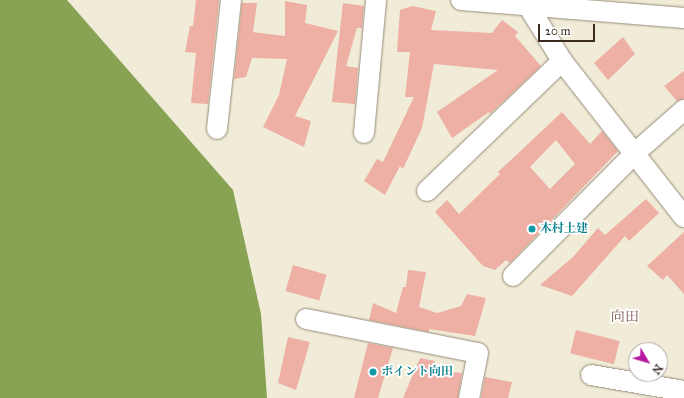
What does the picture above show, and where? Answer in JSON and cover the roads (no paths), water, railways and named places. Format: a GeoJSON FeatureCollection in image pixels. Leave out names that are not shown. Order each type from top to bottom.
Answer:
{"type":"FeatureCollection","features":[{"type":"Feature","properties":{"kind":"street"},"geometry":{"type":"LineString","coordinates":[[217,129],[231,0]]}},
{"type":"Feature","properties":{"kind":"street"},"geometry":{"type":"LineString","coordinates":[[364,133],[376,0]]}},
{"type":"Feature","properties":{"kind":"street"},"geometry":{"type":"LineString","coordinates":[[461,0],[527,2],[684,18]]}},
{"type":"Feature","properties":{"kind":"street"},"geometry":{"type":"LineString","coordinates":[[527,2],[562,61],[684,217]]}},
{"type":"Feature","properties":{"kind":"street"},"geometry":{"type":"LineString","coordinates":[[427,191],[562,61]]}},
{"type":"Feature","properties":{"kind":"street"},"geometry":{"type":"LineString","coordinates":[[513,276],[634,153],[684,110]]}},
{"type":"Feature","properties":{"kind":"street"},"geometry":{"type":"LineString","coordinates":[[306,319],[478,353],[469,398]]}},
{"type":"Feature","properties":{"kind":"street"},"geometry":{"type":"LineString","coordinates":[[591,375],[684,391]]}},
{"type":"Feature","properties":{"kind":"place","name":"木村土建"},"geometry":{"type":"Point","coordinates":[532,229]}},
{"type":"Feature","properties":{"kind":"place","name":"ポイント向田"},"geometry":{"type":"Point","coordinates":[373,372]}},
{"type":"Feature","properties":{"kind":"district","name":"向田"},"geometry":{"type":"Point","coordinates":[625,317]}}]}
